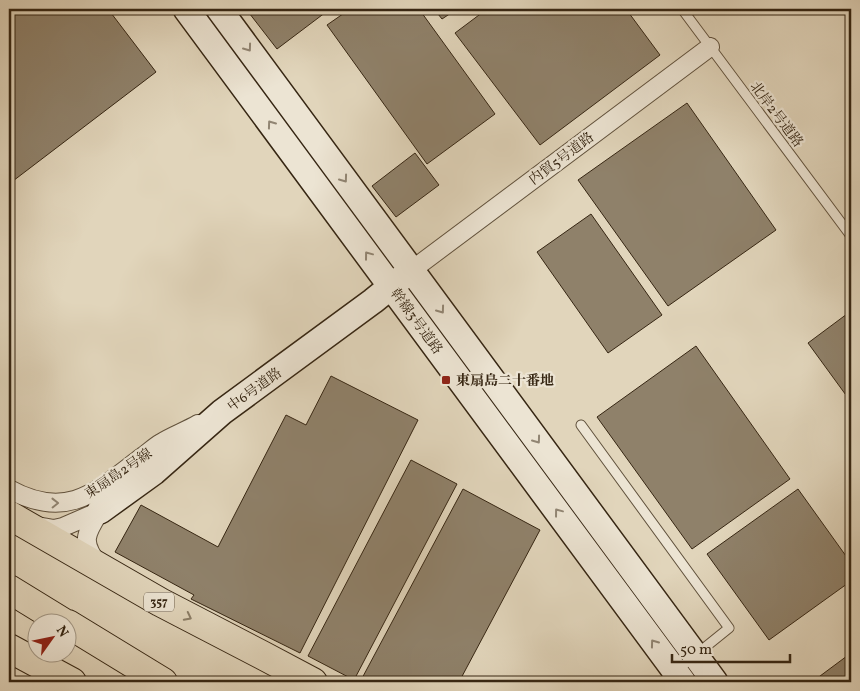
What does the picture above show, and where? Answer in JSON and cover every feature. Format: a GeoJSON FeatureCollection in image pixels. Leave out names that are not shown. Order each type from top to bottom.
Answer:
{"type":"FeatureCollection","features":[{"type":"Feature","properties":{"kind":"highway","name":"357"},"geometry":{"type":"LineString","coordinates":[[16,519],[106,572],[313,682]]}},
{"type":"Feature","properties":{"kind":"highway"},"geometry":{"type":"LineString","coordinates":[[9,589],[50,614]]}},
{"type":"Feature","properties":{"kind":"highway"},"geometry":{"type":"LineString","coordinates":[[9,610],[28,620]]}},
{"type":"Feature","properties":{"kind":"highway"},"geometry":{"type":"LineString","coordinates":[[78,631],[163,682]]}},
{"type":"Feature","properties":{"kind":"highway"},"geometry":{"type":"LineString","coordinates":[[78,647],[141,682]]}},
{"type":"Feature","properties":{"kind":"highway"},"geometry":{"type":"LineString","coordinates":[[9,648],[72,682]]}},
{"type":"Feature","properties":{"kind":"street","name":"幹線3号道路"},"geometry":{"type":"LineString","coordinates":[[186,9],[392,287],[673,678]]}},
{"type":"Feature","properties":{"kind":"street","name":"幹線3号道路"},"geometry":{"type":"LineString","coordinates":[[219,9],[715,682]]}},
{"type":"Feature","properties":{"kind":"street","name":"内貿5号道路"},"geometry":{"type":"LineString","coordinates":[[412,270],[710,47]]}},
{"type":"Feature","properties":{"kind":"street","name":"中6号道路"},"geometry":{"type":"LineString","coordinates":[[100,511],[154,472],[222,412],[392,287],[412,270]]}},
{"type":"Feature","properties":{"kind":"street","name":"東扇島2号線"},"geometry":{"type":"LineString","coordinates":[[9,489],[29,499],[44,502],[60,503],[79,499],[93,492],[160,443],[222,412]]}},
{"type":"Feature","properties":{"kind":"street"},"geometry":{"type":"LineString","coordinates":[[16,519],[54,528],[63,527],[100,511]]}},
{"type":"Feature","properties":{"kind":"street"},"geometry":{"type":"LineString","coordinates":[[100,511],[89,529],[86,542],[90,553],[106,572]]}},
{"type":"Feature","properties":{"kind":"lane","name":"北岸2号道路"},"geometry":{"type":"LineString","coordinates":[[682,9],[851,236]]}},
{"type":"Feature","properties":{"kind":"lane"},"geometry":{"type":"LineString","coordinates":[[580,424],[729,628],[695,655],[673,678]]}},
{"type":"Feature","properties":{"kind":"building"},"geometry":{"type":"Polygon","coordinates":[[[9,9],[108,9],[156,72],[9,184],[9,9]]]}},
{"type":"Feature","properties":{"kind":"building"},"geometry":{"type":"Polygon","coordinates":[[[246,9],[330,9],[277,49],[246,9]]]}},
{"type":"Feature","properties":{"kind":"building"},"geometry":{"type":"Polygon","coordinates":[[[350,9],[419,9],[495,114],[427,164],[327,25],[350,9]]]}},
{"type":"Feature","properties":{"kind":"building"},"geometry":{"type":"Polygon","coordinates":[[[434,9],[457,9],[442,19],[434,9]]]}},
{"type":"Feature","properties":{"kind":"building"},"geometry":{"type":"Polygon","coordinates":[[[487,9],[626,9],[660,55],[540,145],[455,33],[487,9]]]}},
{"type":"Feature","properties":{"kind":"building"},"geometry":{"type":"Polygon","coordinates":[[[687,103],[776,230],[668,306],[578,180],[687,103]]]}},
{"type":"Feature","properties":{"kind":"building"},"geometry":{"type":"Polygon","coordinates":[[[415,153],[439,185],[396,217],[372,186],[415,153]]]}},
{"type":"Feature","properties":{"kind":"building"},"geometry":{"type":"Polygon","coordinates":[[[591,214],[662,315],[608,353],[537,252],[591,214]]]}},
{"type":"Feature","properties":{"kind":"building"},"geometry":{"type":"Polygon","coordinates":[[[851,311],[851,402],[808,343],[851,311]]]}},
{"type":"Feature","properties":{"kind":"building"},"geometry":{"type":"Polygon","coordinates":[[[696,346],[790,479],[692,549],[597,417],[696,346]]]}},
{"type":"Feature","properties":{"kind":"building"},"geometry":{"type":"Polygon","coordinates":[[[331,376],[418,420],[300,653],[191,599],[194,595],[115,552],[141,505],[218,547],[286,415],[306,425],[331,376]]]}},
{"type":"Feature","properties":{"kind":"building"},"geometry":{"type":"Polygon","coordinates":[[[411,460],[457,484],[354,680],[308,656],[411,460]]]}},
{"type":"Feature","properties":{"kind":"building"},"geometry":{"type":"Polygon","coordinates":[[[463,489],[540,530],[459,682],[360,682],[463,489]]]}},
{"type":"Feature","properties":{"kind":"building"},"geometry":{"type":"Polygon","coordinates":[[[798,489],[851,563],[851,581],[769,640],[707,554],[798,489]]]}},
{"type":"Feature","properties":{"kind":"building"},"geometry":{"type":"Polygon","coordinates":[[[851,653],[851,682],[812,682],[851,653]]]}},
{"type":"Feature","properties":{"kind":"place","name":"東扇島二十番地"},"geometry":{"type":"Point","coordinates":[446,380]}}]}
